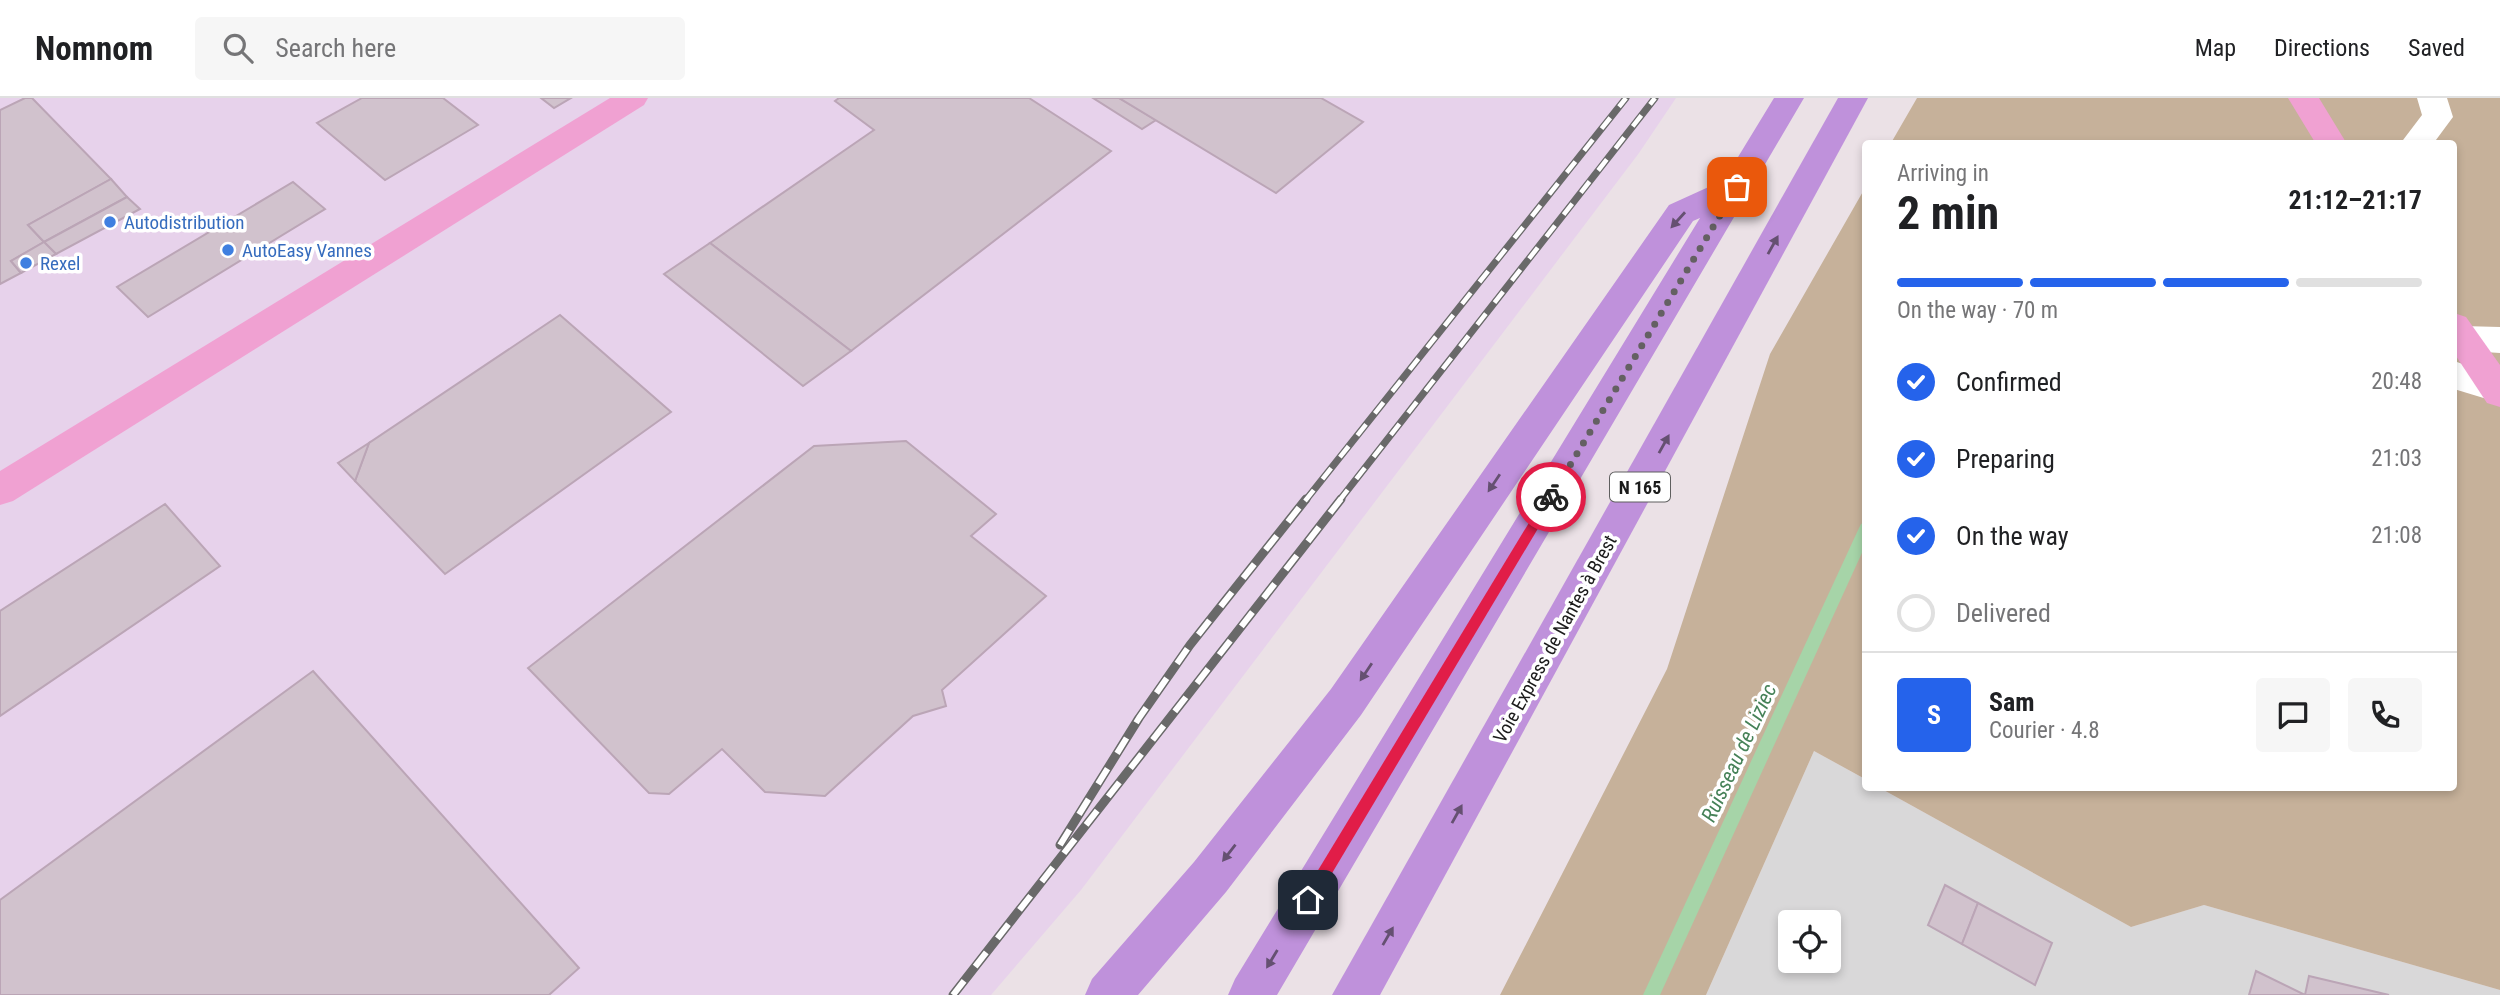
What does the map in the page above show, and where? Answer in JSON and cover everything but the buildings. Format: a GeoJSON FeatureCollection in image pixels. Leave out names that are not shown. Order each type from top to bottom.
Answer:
{"type":"FeatureCollection","features":[{"type":"Feature","properties":{"kind":"highway"},"geometry":{"type":"LineString","coordinates":[[1251,995],[1789,98]]}},
{"type":"Feature","properties":{"kind":"highway","name":"Voie Express de Nantes à Brest"},"geometry":{"type":"LineString","coordinates":[[1355,995],[1676,422],[1853,98]]}},
{"type":"Feature","properties":{"kind":"highway"},"geometry":{"type":"LineString","coordinates":[[1108,995],[1210,877],[1346,702],[1681,214],[1737,187]]}},
{"type":"Feature","properties":{"kind":"main road"},"geometry":{"type":"LineString","coordinates":[[0,490],[633,98]]}},
{"type":"Feature","properties":{"kind":"main road"},"geometry":{"type":"LineString","coordinates":[[2304,98],[2330,140]]}},
{"type":"Feature","properties":{"kind":"main road"},"geometry":{"type":"LineString","coordinates":[[2458,333],[2499,392]]}},
{"type":"Feature","properties":{"kind":"street"},"geometry":{"type":"LineString","coordinates":[[2418,140],[2438,117],[2432,98]]}},
{"type":"Feature","properties":{"kind":"street"},"geometry":{"type":"LineString","coordinates":[[2458,333],[2500,340]]}},
{"type":"Feature","properties":{"kind":"street"},"geometry":{"type":"LineString","coordinates":[[2457,376],[2499,392]]}},
{"type":"Feature","properties":{"kind":"shaded area"},"geometry":{"type":"Polygon","coordinates":[[[0,98],[1676,98],[1639,153],[1081,890],[991,995],[0,995],[0,98]]]}},
{"type":"Feature","properties":{"kind":"shaded area"},"geometry":{"type":"Polygon","coordinates":[[[1917,98],[2500,98],[2500,990],[2204,905],[2131,927],[1885,791],[2457,791],[2457,140],[1893,140],[1917,98]]]}},
{"type":"Feature","properties":{"kind":"shaded area"},"geometry":{"type":"Polygon","coordinates":[[[1862,193],[1862,777],[1814,751],[1706,995],[1500,995],[1667,669],[1770,354],[1862,193]]]}},
{"type":"Feature","properties":{"kind":"shaded area"},"geometry":{"type":"Polygon","coordinates":[[[1814,751],[1862,777],[1862,791],[1885,791],[2131,927],[2204,905],[2500,990],[2500,995],[1706,995],[1814,751]]]}},
{"type":"Feature","properties":{"kind":"waterway","name":"Ruisseau de Liziec"},"geometry":{"type":"LineString","coordinates":[[1651,995],[1862,537]]}},
{"type":"Feature","properties":{"kind":"railway"},"geometry":{"type":"LineString","coordinates":[[1305,501],[1626,98]]}},
{"type":"Feature","properties":{"kind":"railway"},"geometry":{"type":"LineString","coordinates":[[1339,501],[1655,98]]}},
{"type":"Feature","properties":{"kind":"railway"},"geometry":{"type":"LineString","coordinates":[[1060,845],[1139,718],[1190,645],[1306,499]]}},
{"type":"Feature","properties":{"kind":"railway"},"geometry":{"type":"LineString","coordinates":[[953,995],[1341,499]]}},
{"type":"Feature","properties":{"kind":"way so far"},"geometry":{"type":"LineString","coordinates":[[1551,497],[1737,187]]}},
{"type":"Feature","properties":{"kind":"place","name":"Autodistribution"},"geometry":{"type":"Point","coordinates":[110,222]}},
{"type":"Feature","properties":{"kind":"place","name":"AutoEasy Vannes"},"geometry":{"type":"Point","coordinates":[228,250]}},
{"type":"Feature","properties":{"kind":"place","name":"Rexel"},"geometry":{"type":"Point","coordinates":[26,263]}},
{"type":"Feature","properties":{"kind":"route"},"geometry":{"type":"LineString","coordinates":[[1308,900],[1551,497]]}}]}
